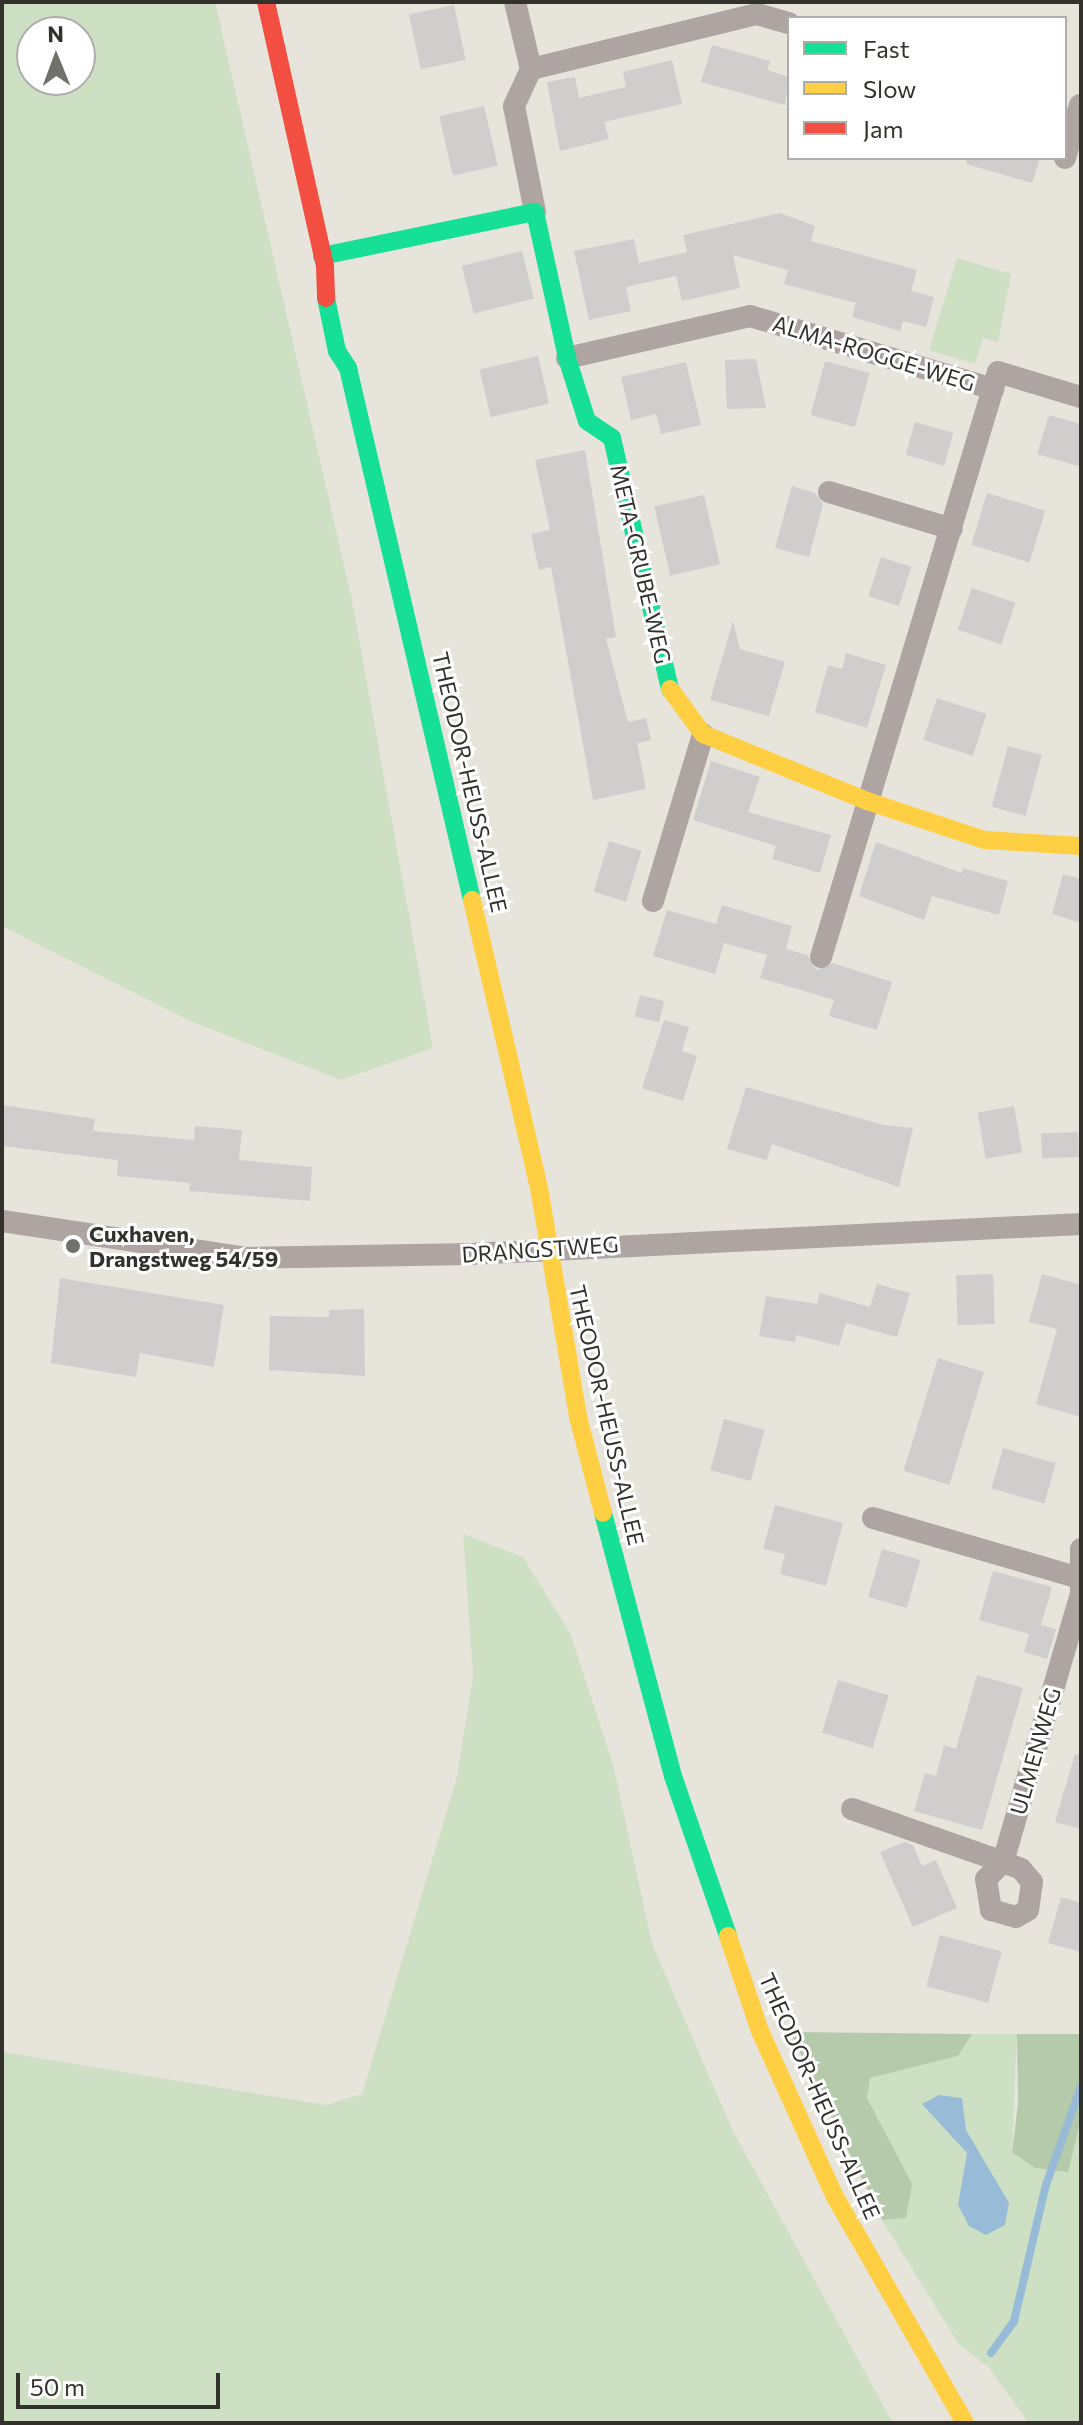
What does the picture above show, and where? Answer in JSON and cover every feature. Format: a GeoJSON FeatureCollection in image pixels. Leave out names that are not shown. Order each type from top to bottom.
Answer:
{"type":"FeatureCollection","features":[{"type":"Feature","properties":{"kind":"street","name":"THEODOR-HEUSS-ALLEE"},"geometry":{"type":"LineString","coordinates":[[266,2],[324,262],[324,290],[337,351],[348,368],[512,1065],[539,1188],[546,1251],[578,1417],[673,1776],[750,2003],[834,2195],[965,2423]]}},
{"type":"Feature","properties":{"kind":"street"},"geometry":{"type":"LineString","coordinates":[[515,2],[531,69],[757,14],[787,22]]}},
{"type":"Feature","properties":{"kind":"street","name":"META-GRUBE-WEG"},"geometry":{"type":"LineString","coordinates":[[531,69],[514,106],[567,358],[587,421],[612,438],[668,686],[703,734]]}},
{"type":"Feature","properties":{"kind":"street"},"geometry":{"type":"LineString","coordinates":[[1067,144],[1075,102]]}},
{"type":"Feature","properties":{"kind":"street"},"geometry":{"type":"LineString","coordinates":[[324,262],[535,212]]}},
{"type":"Feature","properties":{"kind":"street","name":"ALMA-ROGGE-WEG"},"geometry":{"type":"LineString","coordinates":[[567,358],[750,316],[993,389]]}},
{"type":"Feature","properties":{"kind":"street","name":"ALMA-ROGGE-WEG"},"geometry":{"type":"LineString","coordinates":[[867,801],[998,372],[1081,397]]}},
{"type":"Feature","properties":{"kind":"street"},"geometry":{"type":"LineString","coordinates":[[829,492],[952,529]]}},
{"type":"Feature","properties":{"kind":"street"},"geometry":{"type":"LineString","coordinates":[[653,901],[703,734],[867,801],[985,840],[1081,846]]}},
{"type":"Feature","properties":{"kind":"street"},"geometry":{"type":"LineString","coordinates":[[821,957],[867,801]]}},
{"type":"Feature","properties":{"kind":"street","name":"DRANGSTWEG"},"geometry":{"type":"LineString","coordinates":[[2,1221],[246,1258],[546,1251],[1081,1224]]}},
{"type":"Feature","properties":{"kind":"street"},"geometry":{"type":"LineString","coordinates":[[873,1518],[1080,1587]]}},
{"type":"Feature","properties":{"kind":"street","name":"ULMENWEG"},"geometry":{"type":"LineString","coordinates":[[852,1809],[1003,1862],[1080,1587],[1081,1549]]}},
{"type":"Feature","properties":{"kind":"green space"},"geometry":{"type":"Polygon","coordinates":[[[2,2],[215,2],[352,600],[433,1048],[341,1080],[190,1021],[2,926],[2,2]]]}},
{"type":"Feature","properties":{"kind":"green space"},"geometry":{"type":"Polygon","coordinates":[[[957,258],[1011,274],[998,342],[983,338],[975,364],[929,350],[957,258]]]}},
{"type":"Feature","properties":{"kind":"green space"},"geometry":{"type":"Polygon","coordinates":[[[463,1534],[523,1557],[570,1633],[613,1764],[652,1944],[733,2131],[893,2423],[2,2423],[2,2052],[326,2105],[362,2094],[457,1777],[473,1676],[463,1534]]]}},
{"type":"Feature","properties":{"kind":"green space"},"geometry":{"type":"Polygon","coordinates":[[[790,2032],[972,2034],[958,2056],[870,2078],[867,2098],[912,2184],[906,2218],[882,2220],[790,2032]]]}},
{"type":"Feature","properties":{"kind":"green space"},"geometry":{"type":"Polygon","coordinates":[[[972,2034],[1017,2034],[1012,2152],[1067,2172],[1081,2119],[1081,2423],[1029,2423],[989,2368],[958,2343],[882,2220],[906,2218],[867,2098],[870,2077],[957,2056],[972,2034]]]}},
{"type":"Feature","properties":{"kind":"green space"},"geometry":{"type":"Polygon","coordinates":[[[1017,2034],[1081,2034],[1081,2119],[1068,2172],[1035,2168],[1012,2152],[1018,2104],[1017,2034]]]}},
{"type":"Feature","properties":{"kind":"water"},"geometry":{"type":"Polygon","coordinates":[[[939,2095],[962,2098],[966,2130],[1009,2203],[1005,2225],[986,2235],[969,2226],[958,2205],[967,2153],[922,2104],[939,2095]]]}},
{"type":"Feature","properties":{"kind":"building"},"geometry":{"type":"Polygon","coordinates":[[[454,5],[466,60],[421,69],[409,15],[454,5]]]}},
{"type":"Feature","properties":{"kind":"building"},"geometry":{"type":"Polygon","coordinates":[[[712,45],[770,61],[767,70],[787,76],[785,105],[701,82],[712,45]]]}},
{"type":"Feature","properties":{"kind":"building"},"geometry":{"type":"Polygon","coordinates":[[[672,60],[682,104],[604,122],[609,139],[560,151],[547,82],[575,77],[579,98],[626,87],[623,72],[672,60]]]}},
{"type":"Feature","properties":{"kind":"building"},"geometry":{"type":"Polygon","coordinates":[[[484,106],[498,165],[453,176],[439,116],[484,106]]]}},
{"type":"Feature","properties":{"kind":"building"},"geometry":{"type":"Polygon","coordinates":[[[967,160],[1039,160],[1032,183],[966,164],[967,160]]]}},
{"type":"Feature","properties":{"kind":"building"},"geometry":{"type":"Polygon","coordinates":[[[780,213],[815,226],[811,241],[917,270],[911,291],[934,297],[926,327],[903,321],[900,331],[852,317],[856,303],[784,284],[788,270],[733,255],[740,288],[682,301],[676,276],[626,287],[631,311],[589,320],[574,251],[634,239],[639,263],[687,252],[683,235],[780,213]]]}},
{"type":"Feature","properties":{"kind":"building"},"geometry":{"type":"Polygon","coordinates":[[[522,251],[534,299],[474,314],[462,266],[522,251]]]}},
{"type":"Feature","properties":{"kind":"building"},"geometry":{"type":"Polygon","coordinates":[[[538,356],[549,404],[491,417],[480,369],[538,356]]]}},
{"type":"Feature","properties":{"kind":"building"},"geometry":{"type":"Polygon","coordinates":[[[756,359],[766,408],[727,409],[725,360],[756,359]]]}},
{"type":"Feature","properties":{"kind":"building"},"geometry":{"type":"Polygon","coordinates":[[[825,361],[869,373],[855,427],[811,415],[825,361]]]}},
{"type":"Feature","properties":{"kind":"building"},"geometry":{"type":"Polygon","coordinates":[[[686,362],[701,425],[661,434],[656,414],[631,420],[621,377],[686,362]]]}},
{"type":"Feature","properties":{"kind":"building"},"geometry":{"type":"Polygon","coordinates":[[[1049,415],[1081,424],[1081,467],[1037,454],[1049,415]]]}},
{"type":"Feature","properties":{"kind":"building"},"geometry":{"type":"Polygon","coordinates":[[[915,422],[953,433],[944,466],[906,455],[915,422]]]}},
{"type":"Feature","properties":{"kind":"building"},"geometry":{"type":"Polygon","coordinates":[[[585,450],[616,637],[606,639],[628,722],[646,718],[651,740],[637,743],[646,789],[593,800],[551,567],[539,570],[531,534],[550,530],[535,460],[585,450]]]}},
{"type":"Feature","properties":{"kind":"building"},"geometry":{"type":"Polygon","coordinates":[[[792,486],[815,493],[823,504],[809,557],[775,548],[792,486]]]}},
{"type":"Feature","properties":{"kind":"building"},"geometry":{"type":"Polygon","coordinates":[[[987,493],[1045,511],[1030,562],[971,545],[987,493]]]}},
{"type":"Feature","properties":{"kind":"building"},"geometry":{"type":"Polygon","coordinates":[[[704,495],[720,564],[670,576],[654,506],[704,495]]]}},
{"type":"Feature","properties":{"kind":"building"},"geometry":{"type":"Polygon","coordinates":[[[881,557],[911,567],[899,606],[868,596],[881,557]]]}},
{"type":"Feature","properties":{"kind":"building"},"geometry":{"type":"Polygon","coordinates":[[[972,588],[1015,603],[1001,645],[958,630],[972,588]]]}},
{"type":"Feature","properties":{"kind":"building"},"geometry":{"type":"Polygon","coordinates":[[[733,621],[740,649],[785,662],[769,716],[710,700],[733,621]]]}},
{"type":"Feature","properties":{"kind":"building"},"geometry":{"type":"Polygon","coordinates":[[[846,653],[886,665],[867,728],[815,712],[828,665],[842,669],[846,653]]]}},
{"type":"Feature","properties":{"kind":"building"},"geometry":{"type":"Polygon","coordinates":[[[937,698],[986,714],[973,756],[923,740],[937,698]]]}},
{"type":"Feature","properties":{"kind":"building"},"geometry":{"type":"Polygon","coordinates":[[[1008,746],[1042,755],[1026,816],[992,807],[1008,746]]]}},
{"type":"Feature","properties":{"kind":"building"},"geometry":{"type":"Polygon","coordinates":[[[711,761],[760,777],[748,812],[831,835],[820,873],[772,859],[776,846],[693,820],[711,761]]]}},
{"type":"Feature","properties":{"kind":"building"},"geometry":{"type":"Polygon","coordinates":[[[609,841],[642,851],[626,902],[594,892],[609,841]]]}},
{"type":"Feature","properties":{"kind":"building"},"geometry":{"type":"Polygon","coordinates":[[[876,842],[962,873],[963,868],[1008,881],[999,915],[932,896],[924,920],[859,896],[876,842]]]}},
{"type":"Feature","properties":{"kind":"building"},"geometry":{"type":"Polygon","coordinates":[[[1063,874],[1081,879],[1081,923],[1052,914],[1063,874]]]}},
{"type":"Feature","properties":{"kind":"building"},"geometry":{"type":"Polygon","coordinates":[[[722,905],[792,926],[786,949],[807,955],[816,970],[833,963],[892,982],[877,1030],[829,1016],[834,1000],[760,978],[767,955],[724,943],[715,974],[653,956],[667,910],[716,924],[722,905]]]}},
{"type":"Feature","properties":{"kind":"building"},"geometry":{"type":"Polygon","coordinates":[[[640,995],[664,1001],[659,1022],[635,1016],[640,995]]]}},
{"type":"Feature","properties":{"kind":"building"},"geometry":{"type":"Polygon","coordinates":[[[664,1020],[689,1027],[682,1051],[697,1056],[683,1101],[642,1088],[664,1020]]]}},
{"type":"Feature","properties":{"kind":"building"},"geometry":{"type":"Polygon","coordinates":[[[746,1087],[884,1125],[913,1128],[899,1187],[772,1144],[767,1160],[727,1149],[746,1087]]]}},
{"type":"Feature","properties":{"kind":"building"},"geometry":{"type":"Polygon","coordinates":[[[2,1105],[95,1119],[93,1131],[194,1140],[195,1126],[242,1130],[239,1160],[312,1167],[310,1201],[189,1191],[190,1183],[117,1176],[118,1160],[2,1146],[2,1105]]]}},
{"type":"Feature","properties":{"kind":"building"},"geometry":{"type":"Polygon","coordinates":[[[1014,1106],[1022,1152],[986,1159],[978,1112],[1014,1106]]]}},
{"type":"Feature","properties":{"kind":"building"},"geometry":{"type":"Polygon","coordinates":[[[1078,1132],[1079,1157],[1042,1158],[1041,1133],[1078,1132]]]}},
{"type":"Feature","properties":{"kind":"building"},"geometry":{"type":"Polygon","coordinates":[[[993,1274],[995,1324],[958,1325],[956,1275],[993,1274]]]}},
{"type":"Feature","properties":{"kind":"building"},"geometry":{"type":"Polygon","coordinates":[[[1042,1274],[1081,1285],[1081,1417],[1036,1404],[1057,1329],[1029,1322],[1042,1274]]]}},
{"type":"Feature","properties":{"kind":"building"},"geometry":{"type":"Polygon","coordinates":[[[60,1278],[224,1305],[214,1367],[140,1353],[136,1377],[51,1363],[60,1278]]]}},
{"type":"Feature","properties":{"kind":"building"},"geometry":{"type":"Polygon","coordinates":[[[877,1284],[910,1293],[897,1337],[846,1323],[839,1346],[796,1335],[795,1342],[759,1336],[766,1296],[817,1304],[820,1293],[870,1307],[877,1284]]]}},
{"type":"Feature","properties":{"kind":"building"},"geometry":{"type":"Polygon","coordinates":[[[364,1309],[365,1376],[269,1370],[270,1316],[329,1317],[329,1310],[364,1309]]]}},
{"type":"Feature","properties":{"kind":"building"},"geometry":{"type":"Polygon","coordinates":[[[938,1358],[984,1372],[949,1485],[904,1471],[938,1358]]]}},
{"type":"Feature","properties":{"kind":"building"},"geometry":{"type":"Polygon","coordinates":[[[724,1419],[765,1430],[751,1481],[710,1470],[724,1419]]]}},
{"type":"Feature","properties":{"kind":"building"},"geometry":{"type":"Polygon","coordinates":[[[1003,1448],[1056,1463],[1044,1504],[991,1488],[1003,1448]]]}},
{"type":"Feature","properties":{"kind":"building"},"geometry":{"type":"Polygon","coordinates":[[[775,1505],[843,1523],[826,1586],[780,1574],[785,1554],[763,1549],[775,1505]]]}},
{"type":"Feature","properties":{"kind":"building"},"geometry":{"type":"Polygon","coordinates":[[[882,1549],[920,1560],[907,1608],[868,1597],[882,1549]]]}},
{"type":"Feature","properties":{"kind":"building"},"geometry":{"type":"Polygon","coordinates":[[[993,1571],[1052,1587],[1041,1625],[1056,1629],[1047,1659],[1024,1652],[1029,1634],[979,1620],[993,1571]]]}},
{"type":"Feature","properties":{"kind":"building"},"geometry":{"type":"Polygon","coordinates":[[[977,1675],[1023,1688],[982,1830],[914,1811],[925,1773],[936,1776],[944,1745],[956,1749],[977,1675]]]}},
{"type":"Feature","properties":{"kind":"building"},"geometry":{"type":"Polygon","coordinates":[[[838,1680],[889,1695],[873,1748],[822,1733],[838,1680]]]}},
{"type":"Feature","properties":{"kind":"building"},"geometry":{"type":"Polygon","coordinates":[[[1075,1754],[1081,1755],[1081,1829],[1055,1822],[1075,1754]]]}},
{"type":"Feature","properties":{"kind":"building"},"geometry":{"type":"Polygon","coordinates":[[[904,1842],[913,1845],[922,1866],[936,1860],[957,1908],[913,1927],[880,1852],[904,1842]]]}},
{"type":"Feature","properties":{"kind":"building"},"geometry":{"type":"Polygon","coordinates":[[[1061,1897],[1081,1903],[1081,1952],[1048,1943],[1061,1897]]]}},
{"type":"Feature","properties":{"kind":"building"},"geometry":{"type":"Polygon","coordinates":[[[940,1935],[1002,1952],[988,2003],[926,1986],[940,1935]]]}},
{"type":"Feature","properties":{"kind":"waterway"},"geometry":{"type":"LineString","coordinates":[[991,2353],[1014,2321],[1046,2185],[1081,2086]]}},
{"type":"Feature","properties":{"kind":"traffic: fast"},"geometry":{"type":"LineString","coordinates":[[322,256],[535,212],[567,358],[587,421],[612,438],[670,689]]}},
{"type":"Feature","properties":{"kind":"traffic: fast"},"geometry":{"type":"LineString","coordinates":[[326,298],[337,351],[348,368],[472,900]]}},
{"type":"Feature","properties":{"kind":"traffic: fast"},"geometry":{"type":"LineString","coordinates":[[603,1513],[673,1776],[728,1936]]}},
{"type":"Feature","properties":{"kind":"traffic: slow"},"geometry":{"type":"LineString","coordinates":[[670,689],[703,734],[867,801],[985,840],[1081,846]]}},
{"type":"Feature","properties":{"kind":"traffic: slow"},"geometry":{"type":"LineString","coordinates":[[472,900],[539,1188],[578,1417],[603,1513]]}},
{"type":"Feature","properties":{"kind":"traffic: slow"},"geometry":{"type":"LineString","coordinates":[[728,1936],[760,2031],[834,2195],[965,2423]]}},
{"type":"Feature","properties":{"kind":"traffic: jam"},"geometry":{"type":"LineString","coordinates":[[266,2],[325,267],[326,298]]}},
{"type":"Feature","properties":{"kind":"place","name":"Cuxhaven, Drangstweg 54/59"},"geometry":{"type":"Point","coordinates":[73,1246]}}]}
